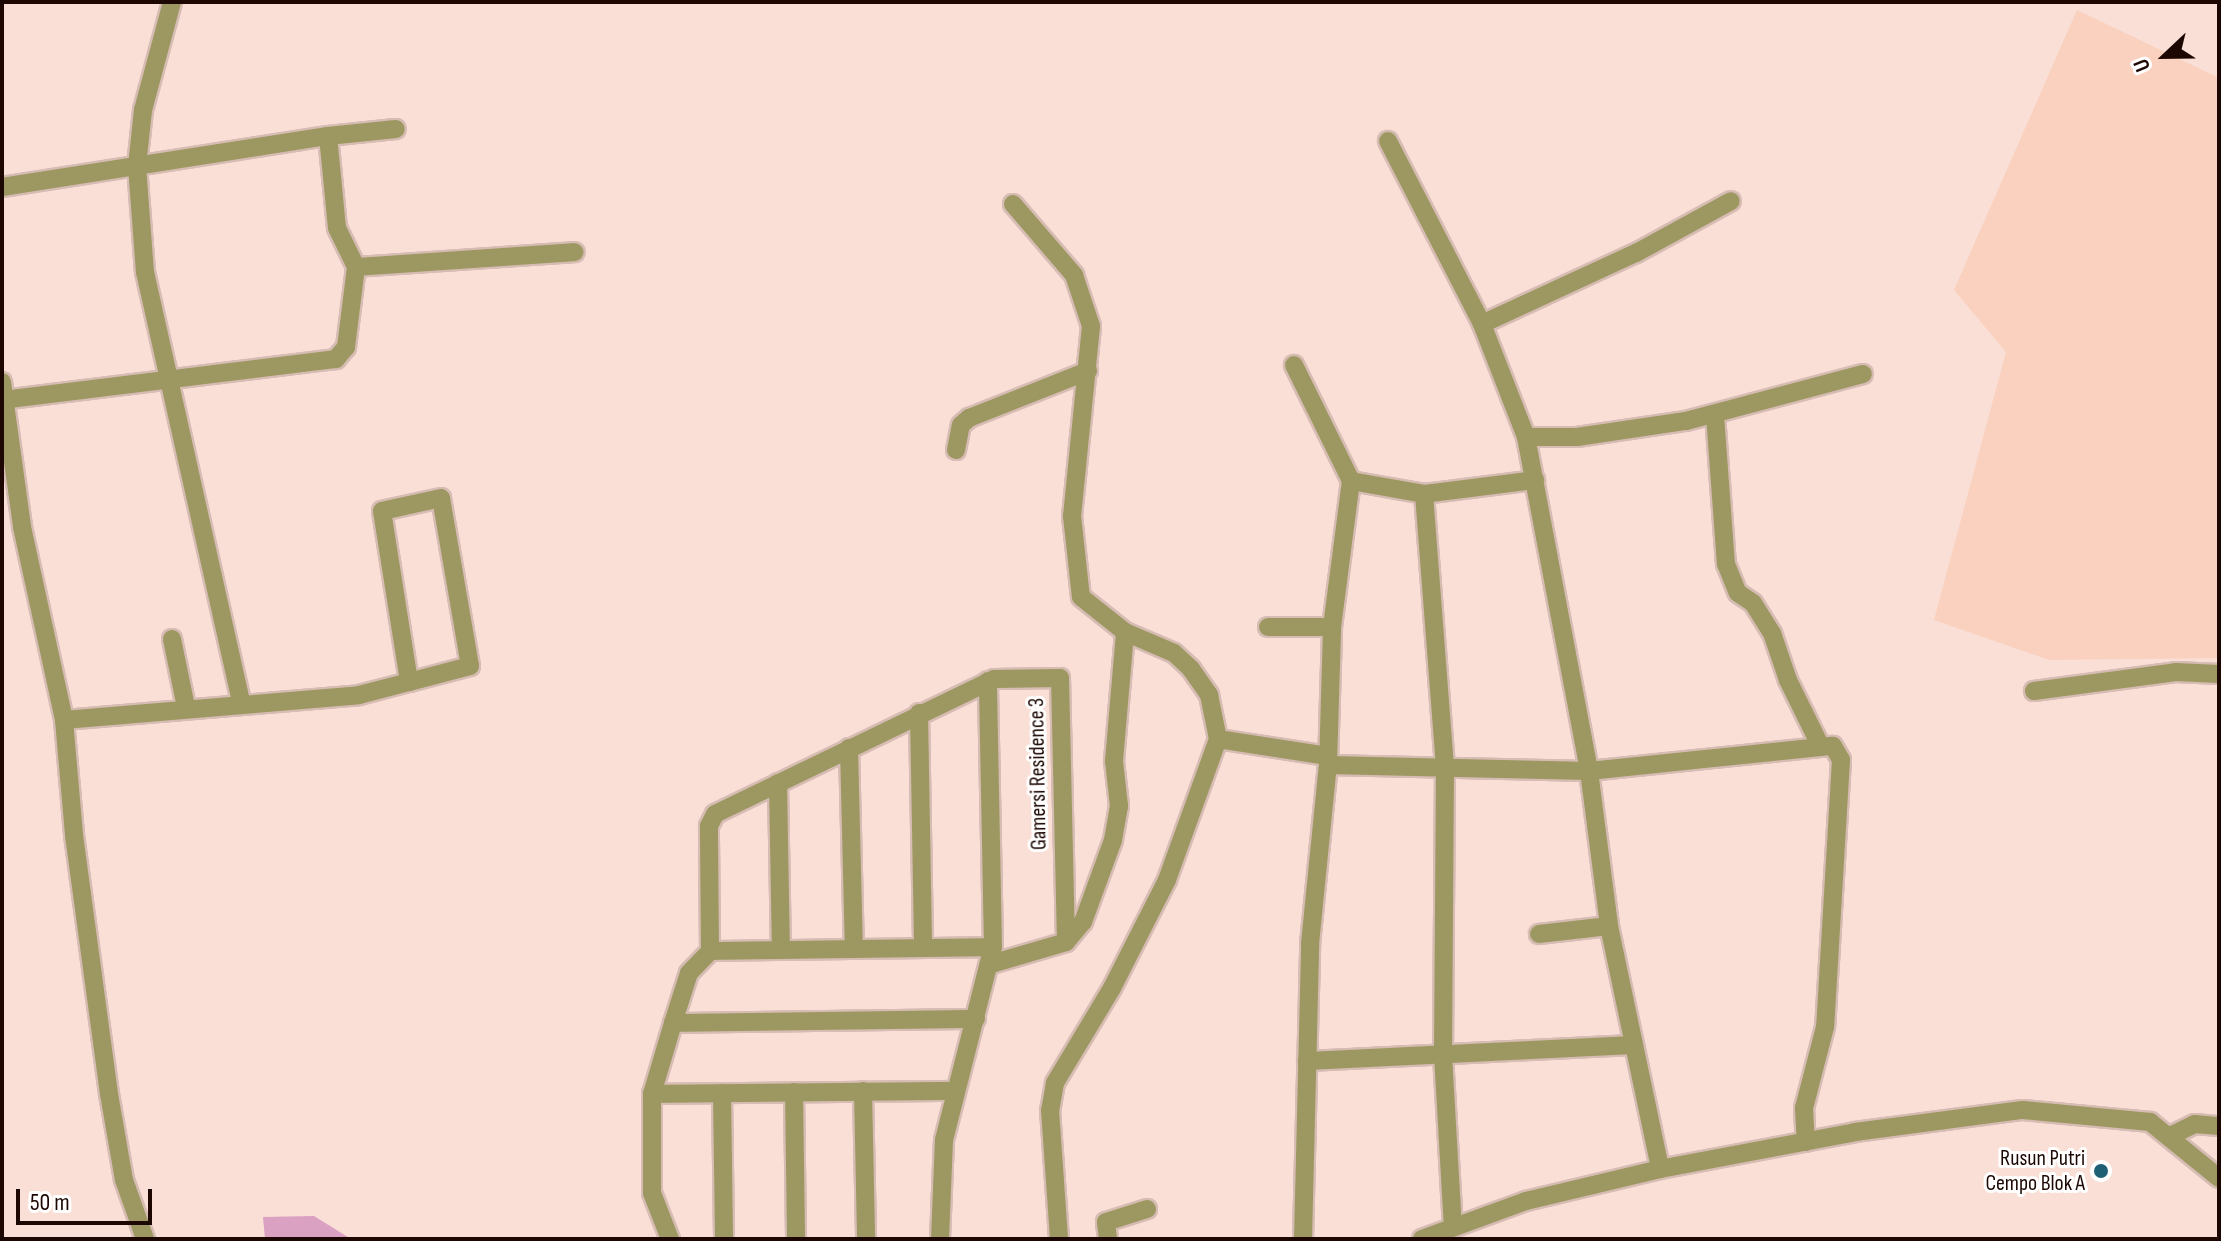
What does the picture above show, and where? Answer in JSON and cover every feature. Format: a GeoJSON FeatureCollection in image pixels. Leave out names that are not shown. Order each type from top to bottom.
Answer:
{"type":"FeatureCollection","features":[{"type":"Feature","properties":{"kind":"street"},"geometry":{"type":"LineString","coordinates":[[172,2],[143,110],[137,166],[145,272],[241,701]]}},
{"type":"Feature","properties":{"kind":"street"},"geometry":{"type":"LineString","coordinates":[[2,187],[328,136],[396,129]]}},
{"type":"Feature","properties":{"kind":"street"},"geometry":{"type":"LineString","coordinates":[[145,1239],[124,1180],[109,1094],[74,835],[64,720],[22,527],[4,394],[170,380],[336,359],[346,347],[356,267],[337,228],[328,136]]}},
{"type":"Feature","properties":{"kind":"street"},"geometry":{"type":"LineString","coordinates":[[1388,141],[1482,324],[1526,437],[1589,771],[1609,926],[1660,1169]]}},
{"type":"Feature","properties":{"kind":"street"},"geometry":{"type":"LineString","coordinates":[[1482,324],[1636,253],[1731,201]]}},
{"type":"Feature","properties":{"kind":"street"},"geometry":{"type":"LineString","coordinates":[[1013,204],[1074,275],[1091,326],[1072,516],[1077,587],[1087,604],[1125,632],[1174,653],[1191,669],[1209,695],[1218,739],[1167,880],[1112,988],[1055,1083],[1050,1110],[1059,1239]]}},
{"type":"Feature","properties":{"kind":"street"},"geometry":{"type":"LineString","coordinates":[[356,267],[574,252]]}},
{"type":"Feature","properties":{"kind":"street"},"geometry":{"type":"LineString","coordinates":[[1294,365],[1351,481],[1332,627],[1328,760],[1310,944],[1303,1239]]}},
{"type":"Feature","properties":{"kind":"street"},"geometry":{"type":"LineString","coordinates":[[956,450],[961,425],[969,418],[1088,371]]}},
{"type":"Feature","properties":{"kind":"street"},"geometry":{"type":"LineString","coordinates":[[1526,437],[1577,437],[1715,415],[1863,374]]}},
{"type":"Feature","properties":{"kind":"street"},"geometry":{"type":"LineString","coordinates":[[1715,415],[1726,564],[1738,593],[1753,603],[1772,633],[1788,680],[1820,745]]}},
{"type":"Feature","properties":{"kind":"street"},"geometry":{"type":"LineString","coordinates":[[1351,481],[1424,494],[1535,480]]}},
{"type":"Feature","properties":{"kind":"street"},"geometry":{"type":"LineString","coordinates":[[1424,494],[1445,769],[1443,1055],[1453,1227]]}},
{"type":"Feature","properties":{"kind":"street"},"geometry":{"type":"LineString","coordinates":[[64,720],[241,701],[347,696],[409,682],[470,666],[444,502],[386,507],[381,517],[409,682]]}},
{"type":"Feature","properties":{"kind":"street"},"geometry":{"type":"LineString","coordinates":[[1268,627],[1332,627]]}},
{"type":"Feature","properties":{"kind":"street"},"geometry":{"type":"LineString","coordinates":[[670,1239],[653,1201],[652,1094],[689,973],[710,951],[923,948],[992,955],[1066,942],[1083,922],[1113,840],[1119,806],[1114,771],[1125,632]]}},
{"type":"Feature","properties":{"kind":"street"},"geometry":{"type":"LineString","coordinates":[[172,639],[186,707]]}},
{"type":"Feature","properties":{"kind":"street"},"geometry":{"type":"LineString","coordinates":[[2034,691],[2176,672],[2219,674]]}},
{"type":"Feature","properties":{"kind":"street","name":"Gamersi Residence 3"},"geometry":{"type":"LineString","coordinates":[[710,951],[711,819],[988,681],[1060,678],[1066,942]]}},
{"type":"Feature","properties":{"kind":"street"},"geometry":{"type":"LineString","coordinates":[[940,1239],[944,1140],[992,955],[988,681]]}},
{"type":"Feature","properties":{"kind":"street"},"geometry":{"type":"LineString","coordinates":[[919,713],[923,948]]}},
{"type":"Feature","properties":{"kind":"street"},"geometry":{"type":"LineString","coordinates":[[1218,739],[1328,760],[1445,769],[1589,771],[1833,746],[1841,760],[1825,1027],[1804,1108],[1806,1142]]}},
{"type":"Feature","properties":{"kind":"street"},"geometry":{"type":"LineString","coordinates":[[849,748],[854,949]]}},
{"type":"Feature","properties":{"kind":"street"},"geometry":{"type":"LineString","coordinates":[[778,783],[781,950]]}},
{"type":"Feature","properties":{"kind":"street"},"geometry":{"type":"LineString","coordinates":[[1539,934],[1609,926]]}},
{"type":"Feature","properties":{"kind":"street"},"geometry":{"type":"LineString","coordinates":[[673,1023],[976,1019]]}},
{"type":"Feature","properties":{"kind":"street"},"geometry":{"type":"LineString","coordinates":[[1307,1061],[1634,1045]]}},
{"type":"Feature","properties":{"kind":"street"},"geometry":{"type":"LineString","coordinates":[[863,1091],[866,1239]]}},
{"type":"Feature","properties":{"kind":"street"},"geometry":{"type":"LineString","coordinates":[[652,1094],[956,1091]]}},
{"type":"Feature","properties":{"kind":"street"},"geometry":{"type":"LineString","coordinates":[[794,1092],[796,1239]]}},
{"type":"Feature","properties":{"kind":"street"},"geometry":{"type":"LineString","coordinates":[[722,1093],[724,1239]]}},
{"type":"Feature","properties":{"kind":"street"},"geometry":{"type":"LineString","coordinates":[[1422,1239],[1526,1201],[1660,1169],[1955,1117],[1994,1113],[2055,1110],[2136,1117],[2172,1135],[2219,1178]]}},
{"type":"Feature","properties":{"kind":"street"},"geometry":{"type":"LineString","coordinates":[[2172,1135],[2195,1124],[2219,1126]]}},
{"type":"Feature","properties":{"kind":"street"},"geometry":{"type":"LineString","coordinates":[[1108,1239],[1106,1222],[1147,1209]]}},
{"type":"Feature","properties":{"kind":"shaded area"},"geometry":{"type":"Polygon","coordinates":[[[2077,10],[2219,78],[2219,658],[2049,660],[1934,620],[2006,352],[1954,290],[2077,10]]]}},
{"type":"Feature","properties":{"kind":"shaded area"},"geometry":{"type":"Polygon","coordinates":[[[314,1216],[351,1239],[265,1239],[263,1217],[314,1216]]]}},
{"type":"Feature","properties":{"kind":"place","name":"Rusun Putri Cempo Blok A"},"geometry":{"type":"Point","coordinates":[2101,1171]}}]}
